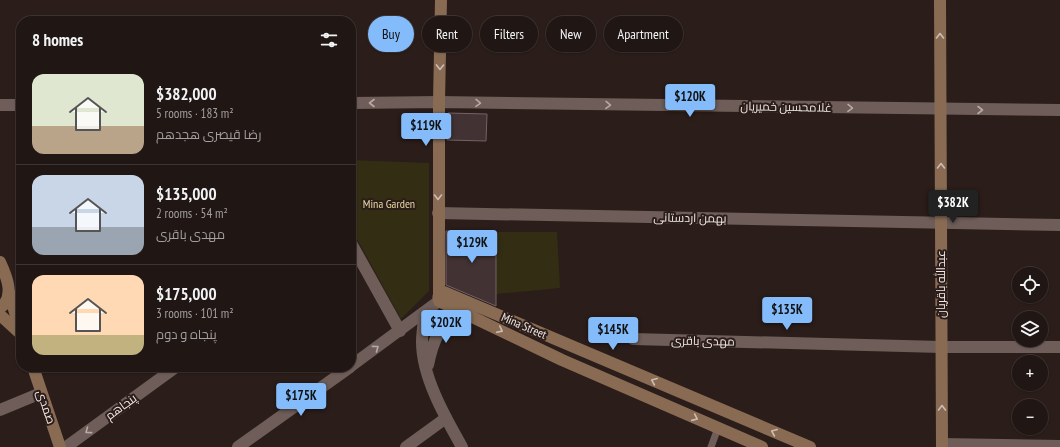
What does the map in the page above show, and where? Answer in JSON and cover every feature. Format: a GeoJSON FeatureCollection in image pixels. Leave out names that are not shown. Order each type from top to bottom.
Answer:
{"type":"FeatureCollection","features":[{"type":"Feature","properties":{"kind":"street"},"geometry":{"type":"LineString","coordinates":[[356,362],[425,312],[439,298],[438,213],[441,0]]}},
{"type":"Feature","properties":{"kind":"street","name":"عبدالله باقریان"},"geometry":{"type":"LineString","coordinates":[[940,0],[942,446]]}},
{"type":"Feature","properties":{"kind":"street","name":"غلامحسین خمیریان"},"geometry":{"type":"LineString","coordinates":[[356,103],[439,102],[1060,110]]}},
{"type":"Feature","properties":{"kind":"street"},"geometry":{"type":"LineString","coordinates":[[0,105],[16,105]]}},
{"type":"Feature","properties":{"kind":"street","name":"بهمن اردستانی"},"geometry":{"type":"LineString","coordinates":[[438,213],[1060,224]]}},
{"type":"Feature","properties":{"kind":"street"},"geometry":{"type":"LineString","coordinates":[[356,252],[400,331]]}},
{"type":"Feature","properties":{"kind":"street"},"geometry":{"type":"LineString","coordinates":[[0,262],[6,276],[16,316]]}},
{"type":"Feature","properties":{"kind":"street"},"geometry":{"type":"LineString","coordinates":[[0,308],[4,305],[9,292]]}},
{"type":"Feature","properties":{"kind":"street","name":"Mina Street"},"geometry":{"type":"LineString","coordinates":[[762,447],[562,360],[457,310],[439,298],[441,292],[810,447]]}},
{"type":"Feature","properties":{"kind":"street"},"geometry":{"type":"LineString","coordinates":[[427,374],[433,344],[437,334],[445,322],[457,310]]}},
{"type":"Feature","properties":{"kind":"street"},"geometry":{"type":"LineString","coordinates":[[425,312],[422,342],[427,374],[446,418],[462,447]]}},
{"type":"Feature","properties":{"kind":"street"},"geometry":{"type":"LineString","coordinates":[[0,315],[16,329]]}},
{"type":"Feature","properties":{"kind":"street","name":"مهدی باقری"},"geometry":{"type":"LineString","coordinates":[[633,339],[941,347],[1060,347]]}},
{"type":"Feature","properties":{"kind":"street","name":"صمدی"},"geometry":{"type":"LineString","coordinates":[[34,372],[60,447]]}},
{"type":"Feature","properties":{"kind":"street","name":"پنجاهم"},"geometry":{"type":"LineString","coordinates":[[66,447],[169,372]]}},
{"type":"Feature","properties":{"kind":"street"},"geometry":{"type":"LineString","coordinates":[[238,447],[342,372]]}},
{"type":"Feature","properties":{"kind":"street"},"geometry":{"type":"LineString","coordinates":[[0,410],[41,393]]}},
{"type":"Feature","properties":{"kind":"street"},"geometry":{"type":"LineString","coordinates":[[406,447],[446,418]]}},
{"type":"Feature","properties":{"kind":"street"},"geometry":{"type":"LineString","coordinates":[[942,446],[1060,446]]}},
{"type":"Feature","properties":{"kind":"lane"},"geometry":{"type":"LineString","coordinates":[[711,447],[718,428]]}},
{"type":"Feature","properties":{"kind":"green space","name":"Mina Garden"},"geometry":{"type":"Polygon","coordinates":[[[356,160],[429,163],[429,291],[401,319],[356,237],[356,160]]]}},
{"type":"Feature","properties":{"kind":"green space"},"geometry":{"type":"Polygon","coordinates":[[[496,232],[557,232],[560,288],[496,294],[496,232]]]}},
{"type":"Feature","properties":{"kind":"building"},"geometry":{"type":"Polygon","coordinates":[[[448,113],[487,114],[486,141],[447,140],[448,113]]]}},
{"type":"Feature","properties":{"kind":"building"},"geometry":{"type":"Polygon","coordinates":[[[446,231],[496,232],[496,306],[446,285],[446,231]]]}}]}
